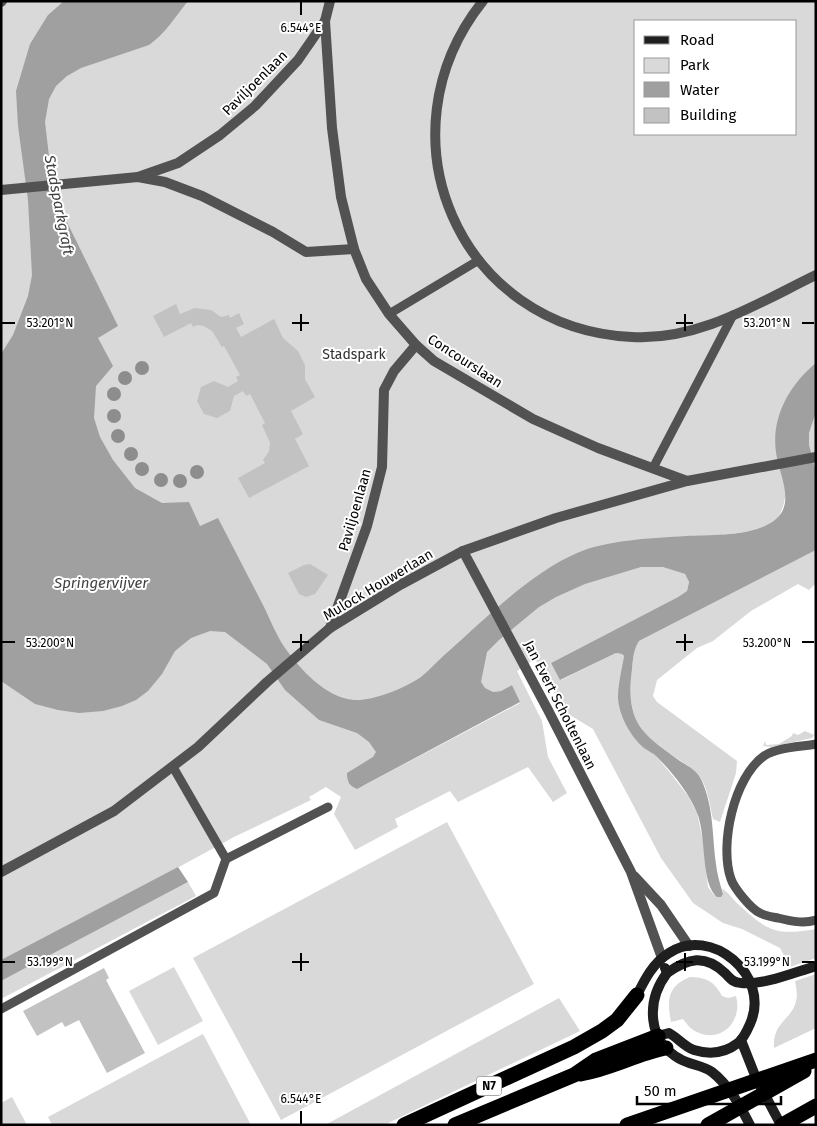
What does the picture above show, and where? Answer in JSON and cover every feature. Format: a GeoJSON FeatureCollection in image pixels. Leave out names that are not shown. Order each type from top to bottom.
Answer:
{"type":"FeatureCollection","features":[{"type":"Feature","properties":{"kind":"highway","name":"N7"},"geometry":{"type":"LineString","coordinates":[[404,1125],[574,1047],[602,1032],[617,1020],[636,995]]}},
{"type":"Feature","properties":{"kind":"highway","name":"N7"},"geometry":{"type":"LineString","coordinates":[[456,1125],[574,1075],[596,1060],[662,1042]]}},
{"type":"Feature","properties":{"kind":"highway"},"geometry":{"type":"LineString","coordinates":[[627,1125],[816,1060]]}},
{"type":"Feature","properties":{"kind":"highway"},"geometry":{"type":"LineString","coordinates":[[708,1125],[816,1065]]}},
{"type":"Feature","properties":{"kind":"highway"},"geometry":{"type":"LineString","coordinates":[[782,1125],[816,1106]]}},
{"type":"Feature","properties":{"kind":"main road"},"geometry":{"type":"LineString","coordinates":[[636,995],[653,966],[678,948],[702,946],[720,951],[744,969],[751,982],[755,998],[755,1009],[748,1030],[741,1040],[724,1051],[714,1053],[692,1049],[669,1033],[662,1042]]}},
{"type":"Feature","properties":{"kind":"main road"},"geometry":{"type":"LineString","coordinates":[[662,958],[667,973]]}},
{"type":"Feature","properties":{"kind":"main road"},"geometry":{"type":"LineString","coordinates":[[750,1125],[732,1094],[714,1073],[679,1059],[662,1042],[652,1014],[653,1003],[660,982],[667,973],[679,965],[690,961],[712,962],[733,981],[740,984],[775,978],[816,966]]}},
{"type":"Feature","properties":{"kind":"main road"},"geometry":{"type":"LineString","coordinates":[[741,1040],[756,1078],[782,1125]]}},
{"type":"Feature","properties":{"kind":"street","name":"Concourslaan"},"geometry":{"type":"LineString","coordinates":[[330,1],[325,21],[332,128],[341,197],[354,249],[366,279],[389,314],[416,345],[434,361],[533,419],[598,448],[687,481]]}},
{"type":"Feature","properties":{"kind":"street"},"geometry":{"type":"LineString","coordinates":[[483,1],[460,34],[442,77],[434,123],[435,147],[443,192],[451,214],[462,235],[479,260],[506,288],[524,302],[566,324],[588,331],[626,337],[657,337],[680,334],[702,328],[816,275]]}},
{"type":"Feature","properties":{"kind":"street","name":"Paviljoenlaan"},"geometry":{"type":"LineString","coordinates":[[1,190],[138,177],[178,163],[220,135],[248,112],[298,60],[325,21]]}},
{"type":"Feature","properties":{"kind":"street","name":"Paviljoenlaan"},"geometry":{"type":"LineString","coordinates":[[138,177],[165,182],[202,196],[273,232],[306,252],[354,249]]}},
{"type":"Feature","properties":{"kind":"street","name":"Paviljoenlaan"},"geometry":{"type":"LineString","coordinates":[[330,628],[367,526],[382,467],[384,390],[394,370],[416,345]]}},
{"type":"Feature","properties":{"kind":"street"},"geometry":{"type":"LineString","coordinates":[[687,481],[770,467],[815,457]]}},
{"type":"Feature","properties":{"kind":"street","name":"Mulock Houwerlaan"},"geometry":{"type":"LineString","coordinates":[[1,872],[114,811],[198,747],[267,682],[330,628],[393,589],[463,551],[556,518],[687,481]]}},
{"type":"Feature","properties":{"kind":"street","name":"Jan Evert Scholtenlaan"},"geometry":{"type":"LineString","coordinates":[[463,551],[511,639],[631,872],[662,958]]}},
{"type":"Feature","properties":{"kind":"street","name":"Jan Evert Scholtenlaan"},"geometry":{"type":"LineString","coordinates":[[631,872],[661,906],[689,946]]}},
{"type":"Feature","properties":{"kind":"lane"},"geometry":{"type":"LineString","coordinates":[[389,314],[479,260]]}},
{"type":"Feature","properties":{"kind":"lane"},"geometry":{"type":"LineString","coordinates":[[653,468],[732,315]]}},
{"type":"Feature","properties":{"kind":"lane"},"geometry":{"type":"LineString","coordinates":[[816,744],[772,753],[757,762],[747,776],[734,801],[728,831],[727,859],[731,880],[741,895],[759,913],[792,922],[816,920]]}},
{"type":"Feature","properties":{"kind":"lane"},"geometry":{"type":"LineString","coordinates":[[173,767],[226,859]]}},
{"type":"Feature","properties":{"kind":"lane"},"geometry":{"type":"LineString","coordinates":[[1,1009],[214,893],[226,859],[328,807]]}},
{"type":"Feature","properties":{"kind":"green space","name":"Stadspark"},"geometry":{"type":"Polygon","coordinates":[[[1,1],[816,1],[816,472],[785,498],[778,518],[766,526],[746,532],[721,535],[670,569],[685,574],[689,582],[687,591],[551,663],[561,680],[616,653],[624,656],[618,699],[645,748],[656,756],[671,774],[688,796],[697,813],[704,845],[708,887],[714,895],[723,894],[722,889],[724,890],[765,926],[791,932],[816,929],[816,958],[790,967],[780,948],[742,929],[723,923],[693,903],[661,858],[593,729],[565,712],[535,659],[517,671],[542,721],[548,757],[567,793],[553,802],[528,767],[458,802],[450,791],[395,819],[398,827],[355,850],[334,814],[341,797],[326,787],[309,797],[311,800],[234,837],[1,964],[1,1]],[[512,685],[501,691],[493,692],[361,787],[520,703],[512,685]]]}},
{"type":"Feature","properties":{"kind":"green space"},"geometry":{"type":"Polygon","coordinates":[[[816,550],[816,583],[809,590],[798,584],[751,611],[713,641],[697,648],[657,680],[653,696],[657,702],[737,761],[736,773],[720,822],[713,819],[707,793],[699,775],[649,737],[636,719],[632,707],[631,694],[635,650],[639,641],[816,550]]]}},
{"type":"Feature","properties":{"kind":"green space"},"geometry":{"type":"Polygon","coordinates":[[[805,731],[814,735],[812,738],[771,747],[763,746],[765,741],[766,745],[779,744],[792,736],[793,733],[798,735],[805,731]]]}},
{"type":"Feature","properties":{"kind":"green space"},"geometry":{"type":"Polygon","coordinates":[[[447,822],[534,984],[281,1120],[193,958],[447,822]]]}},
{"type":"Feature","properties":{"kind":"green space"},"geometry":{"type":"Polygon","coordinates":[[[188,882],[196,896],[1,999],[1,981],[188,882]]]}},
{"type":"Feature","properties":{"kind":"green space"},"geometry":{"type":"Polygon","coordinates":[[[174,967],[203,1021],[158,1045],[129,991],[174,967]]]}},
{"type":"Feature","properties":{"kind":"green space"},"geometry":{"type":"Polygon","coordinates":[[[816,974],[816,1028],[774,1048],[776,1032],[791,1013],[796,1001],[795,981],[816,974]]]}},
{"type":"Feature","properties":{"kind":"green space"},"geometry":{"type":"Polygon","coordinates":[[[690,977],[709,981],[722,996],[728,998],[736,996],[736,1013],[729,1028],[715,1035],[706,1035],[693,1030],[683,1019],[671,1022],[670,995],[677,985],[690,977]]]}},
{"type":"Feature","properties":{"kind":"green space"},"geometry":{"type":"Polygon","coordinates":[[[559,998],[580,1031],[384,1125],[325,1125],[559,998]]]}},
{"type":"Feature","properties":{"kind":"green space"},"geometry":{"type":"Polygon","coordinates":[[[203,1034],[251,1125],[52,1125],[48,1117],[203,1034]]]}},
{"type":"Feature","properties":{"kind":"green space"},"geometry":{"type":"Polygon","coordinates":[[[12,1097],[27,1125],[1,1125],[1,1103],[12,1097]]]}},
{"type":"Feature","properties":{"kind":"water","name":"Springervijver"},"geometry":{"type":"Polygon","coordinates":[[[64,1],[188,1],[165,30],[149,45],[81,68],[67,76],[56,86],[49,99],[45,122],[52,170],[53,199],[63,214],[118,326],[98,338],[113,366],[96,386],[94,418],[100,437],[113,460],[135,488],[162,503],[189,502],[200,526],[218,518],[285,648],[306,673],[334,694],[344,698],[362,700],[389,693],[421,677],[494,610],[526,584],[577,553],[602,545],[630,540],[745,532],[767,525],[776,519],[782,512],[785,496],[777,460],[776,426],[784,402],[798,381],[816,363],[816,412],[809,433],[809,445],[816,472],[816,550],[639,641],[634,654],[631,678],[632,707],[641,728],[657,744],[695,772],[700,777],[706,791],[711,812],[716,868],[723,894],[721,897],[717,897],[708,881],[700,823],[689,798],[680,783],[663,763],[635,738],[623,719],[618,698],[624,656],[616,653],[560,680],[551,663],[687,591],[689,582],[685,574],[663,567],[641,567],[585,584],[539,607],[487,652],[481,682],[485,688],[493,692],[501,691],[512,685],[520,702],[357,789],[349,783],[347,773],[373,757],[376,752],[369,742],[357,733],[319,720],[285,690],[267,664],[225,632],[210,631],[191,638],[175,651],[162,674],[148,691],[136,700],[103,711],[79,713],[35,704],[1,681],[1,354],[13,335],[28,296],[32,275],[28,200],[18,126],[16,91],[30,44],[48,15],[64,1]]]}},
{"type":"Feature","properties":{"kind":"water"},"geometry":{"type":"Polygon","coordinates":[[[178,867],[188,882],[1,981],[1,960],[178,867]]]}},
{"type":"Feature","properties":{"kind":"building"},"geometry":{"type":"Polygon","coordinates":[[[176,304],[180,314],[195,308],[211,310],[221,317],[229,315],[230,318],[239,313],[244,324],[236,328],[241,337],[274,319],[283,338],[298,351],[305,365],[305,379],[315,397],[291,411],[303,434],[295,439],[309,466],[249,498],[238,478],[265,463],[263,460],[269,451],[270,443],[262,425],[265,423],[250,394],[246,396],[243,391],[234,396],[230,411],[217,418],[204,414],[197,401],[201,387],[214,381],[228,387],[238,381],[236,377],[240,375],[224,346],[222,347],[212,331],[204,326],[197,325],[193,327],[191,323],[164,337],[153,316],[176,304]]]}},
{"type":"Feature","properties":{"kind":"building"},"geometry":{"type":"Polygon","coordinates":[[[310,564],[328,575],[315,594],[306,597],[299,594],[288,573],[310,564]]]}},
{"type":"Feature","properties":{"kind":"building"},"geometry":{"type":"Polygon","coordinates":[[[104,968],[109,978],[106,980],[145,1053],[107,1073],[79,1020],[65,1027],[62,1022],[37,1036],[23,1011],[104,968]]]}},
{"type":"Feature","properties":{"kind":"water label","name":"Stadsparkgraft"},"geometry":{"type":"Point","coordinates":[59,205]}}]}
